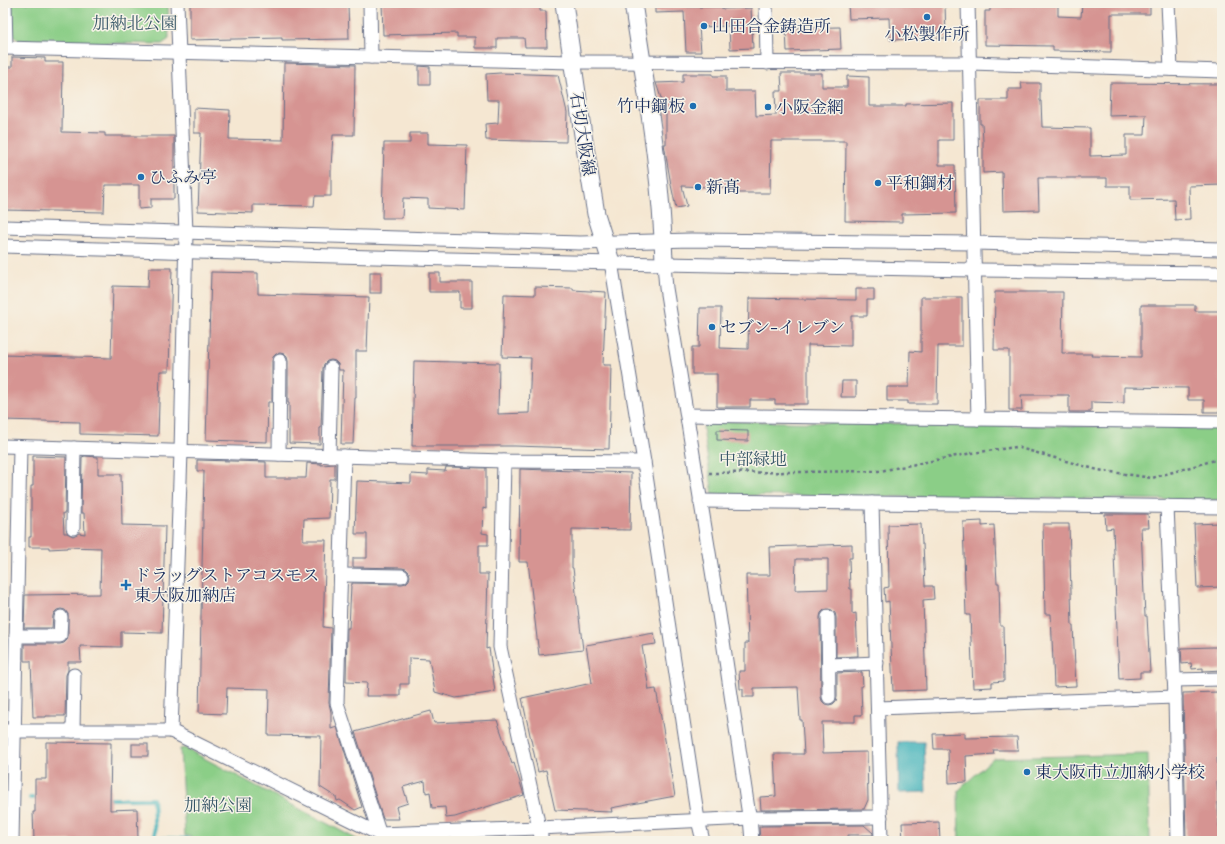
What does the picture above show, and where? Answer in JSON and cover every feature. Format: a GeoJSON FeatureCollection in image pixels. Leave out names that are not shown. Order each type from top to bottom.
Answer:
{"type":"FeatureCollection","features":[{"type":"Feature","properties":{"kind":"main road","name":"石切大阪線"},"geometry":{"type":"LineString","coordinates":[[564,3],[596,214],[611,262]]}},
{"type":"Feature","properties":{"kind":"main road"},"geometry":{"type":"LineString","coordinates":[[633,3],[656,150],[664,240],[664,264]]}},
{"type":"Feature","properties":{"kind":"street"},"geometry":{"type":"LineString","coordinates":[[5,3],[5,48],[572,62],[970,63],[1222,71]]}},
{"type":"Feature","properties":{"kind":"street"},"geometry":{"type":"LineString","coordinates":[[172,731],[186,252],[177,3]]}},
{"type":"Feature","properties":{"kind":"street"},"geometry":{"type":"LineString","coordinates":[[370,3],[371,58]]}},
{"type":"Feature","properties":{"kind":"street"},"geometry":{"type":"LineString","coordinates":[[766,3],[767,63]]}},
{"type":"Feature","properties":{"kind":"street"},"geometry":{"type":"LineString","coordinates":[[968,3],[978,419]]}},
{"type":"Feature","properties":{"kind":"street"},"geometry":{"type":"LineString","coordinates":[[1168,3],[1171,69]]}},
{"type":"Feature","properties":{"kind":"street"},"geometry":{"type":"LineString","coordinates":[[3,228],[604,243],[664,240],[974,243],[1222,249]]}},
{"type":"Feature","properties":{"kind":"street"},"geometry":{"type":"LineString","coordinates":[[3,246],[664,264],[1222,273]]}},
{"type":"Feature","properties":{"kind":"street"},"geometry":{"type":"LineString","coordinates":[[611,262],[644,462],[698,820],[704,841]]}},
{"type":"Feature","properties":{"kind":"street"},"geometry":{"type":"LineString","coordinates":[[664,264],[666,288],[719,614],[750,818],[752,841]]}},
{"type":"Feature","properties":{"kind":"street"},"geometry":{"type":"LineString","coordinates":[[278,454],[280,361]]}},
{"type":"Feature","properties":{"kind":"street"},"geometry":{"type":"LineString","coordinates":[[329,456],[331,368]]}},
{"type":"Feature","properties":{"kind":"street"},"geometry":{"type":"LineString","coordinates":[[687,415],[1222,422]]}},
{"type":"Feature","properties":{"kind":"street"},"geometry":{"type":"LineString","coordinates":[[3,446],[504,461],[644,462]]}},
{"type":"Feature","properties":{"kind":"street"},"geometry":{"type":"LineString","coordinates":[[12,841],[8,732],[16,636],[20,447]]}},
{"type":"Feature","properties":{"kind":"street"},"geometry":{"type":"LineString","coordinates":[[73,528],[74,448]]}},
{"type":"Feature","properties":{"kind":"street"},"geometry":{"type":"LineString","coordinates":[[344,456],[337,703],[380,838]]}},
{"type":"Feature","properties":{"kind":"street"},"geometry":{"type":"LineString","coordinates":[[504,461],[500,647],[540,835]]}},
{"type":"Feature","properties":{"kind":"street"},"geometry":{"type":"LineString","coordinates":[[700,501],[1222,507]]}},
{"type":"Feature","properties":{"kind":"street"},"geometry":{"type":"LineString","coordinates":[[872,503],[881,841]]}},
{"type":"Feature","properties":{"kind":"street"},"geometry":{"type":"LineString","coordinates":[[1167,506],[1175,696],[1178,841]]}},
{"type":"Feature","properties":{"kind":"street"},"geometry":{"type":"LineString","coordinates":[[341,575],[402,576]]}},
{"type":"Feature","properties":{"kind":"street"},"geometry":{"type":"LineString","coordinates":[[16,636],[60,636],[61,617]]}},
{"type":"Feature","properties":{"kind":"street"},"geometry":{"type":"LineString","coordinates":[[828,617],[829,696]]}},
{"type":"Feature","properties":{"kind":"street"},"geometry":{"type":"LineString","coordinates":[[829,665],[877,662]]}},
{"type":"Feature","properties":{"kind":"street"},"geometry":{"type":"LineString","coordinates":[[73,731],[74,675]]}},
{"type":"Feature","properties":{"kind":"street"},"geometry":{"type":"LineString","coordinates":[[1174,680],[1222,679]]}},
{"type":"Feature","properties":{"kind":"street"},"geometry":{"type":"LineString","coordinates":[[878,708],[1175,696]]}},
{"type":"Feature","properties":{"kind":"street"},"geometry":{"type":"LineString","coordinates":[[8,732],[172,731],[380,838],[540,835],[698,820],[881,817]]}},
{"type":"Feature","properties":{"kind":"path"},"geometry":{"type":"LineString","coordinates":[[696,472],[880,471],[972,453],[1016,447],[1098,470],[1152,478],[1222,458]]}},
{"type":"Feature","properties":{"kind":"green space","name":"加納北公園"},"geometry":{"type":"Polygon","coordinates":[[[12,3],[168,3],[169,39],[162,44],[19,41],[12,34],[12,3]]]}},
{"type":"Feature","properties":{"kind":"green space","name":"中部緑地"},"geometry":{"type":"Polygon","coordinates":[[[707,421],[1222,428],[1222,500],[713,495],[703,428],[707,421]]]}},
{"type":"Feature","properties":{"kind":"green space","name":"加納公園"},"geometry":{"type":"Polygon","coordinates":[[[185,748],[360,841],[192,841],[191,836],[185,836],[180,749],[185,748]]]}},
{"type":"Feature","properties":{"kind":"green space"},"geometry":{"type":"Polygon","coordinates":[[[1148,754],[1150,841],[959,841],[958,791],[993,758],[1148,754]]]}},
{"type":"Feature","properties":{"kind":"water"},"geometry":{"type":"Polygon","coordinates":[[[898,742],[924,742],[926,792],[899,793],[898,742]]]}},
{"type":"Feature","properties":{"kind":"building"},"geometry":{"type":"Polygon","coordinates":[[[190,3],[348,3],[349,39],[282,40],[282,38],[190,40],[190,3]]]}},
{"type":"Feature","properties":{"kind":"building"},"geometry":{"type":"Polygon","coordinates":[[[382,3],[540,3],[540,11],[546,11],[547,47],[525,47],[524,38],[497,38],[497,48],[475,48],[475,37],[457,37],[457,33],[383,35],[382,3]]]}},
{"type":"Feature","properties":{"kind":"building"},"geometry":{"type":"Polygon","coordinates":[[[655,3],[687,3],[687,7],[722,7],[722,9],[751,8],[753,48],[730,49],[729,26],[699,27],[701,52],[686,52],[684,12],[655,13],[655,3]]]}},
{"type":"Feature","properties":{"kind":"building"},"geometry":{"type":"Polygon","coordinates":[[[848,3],[871,3],[871,5],[945,3],[946,38],[890,40],[889,18],[849,19],[848,3]]]}},
{"type":"Feature","properties":{"kind":"building"},"geometry":{"type":"Polygon","coordinates":[[[990,3],[1058,3],[1058,16],[1081,17],[1082,3],[1150,3],[1150,14],[1111,14],[1111,52],[1053,51],[1053,46],[985,45],[985,11],[990,11],[990,3]]]}},
{"type":"Feature","properties":{"kind":"building"},"geometry":{"type":"Polygon","coordinates":[[[840,27],[841,49],[787,51],[786,28],[840,27]]]}},
{"type":"Feature","properties":{"kind":"building"},"geometry":{"type":"Polygon","coordinates":[[[12,57],[45,58],[45,62],[63,62],[62,132],[105,133],[105,136],[174,136],[174,199],[151,199],[151,208],[139,209],[139,185],[105,185],[104,212],[3,210],[3,72],[7,72],[7,67],[12,67],[12,57]]]}},
{"type":"Feature","properties":{"kind":"building"},"geometry":{"type":"Polygon","coordinates":[[[284,63],[355,65],[354,135],[333,135],[331,196],[315,196],[314,206],[253,205],[253,213],[198,211],[201,133],[194,133],[194,108],[230,110],[229,139],[283,140],[284,63]]]}},
{"type":"Feature","properties":{"kind":"building"},"geometry":{"type":"Polygon","coordinates":[[[419,66],[430,67],[430,85],[419,85],[419,66]]]}},
{"type":"Feature","properties":{"kind":"building"},"geometry":{"type":"Polygon","coordinates":[[[781,73],[822,73],[822,87],[847,87],[847,76],[869,77],[869,106],[906,106],[906,104],[953,103],[953,140],[939,140],[939,165],[955,165],[956,213],[902,214],[902,222],[845,221],[846,141],[771,141],[770,193],[732,193],[732,188],[682,186],[687,206],[676,208],[664,144],[666,144],[666,113],[656,83],[683,82],[683,74],[713,74],[713,76],[726,76],[726,91],[755,91],[756,116],[776,115],[775,91],[782,91],[781,73]]]}},
{"type":"Feature","properties":{"kind":"building"},"geometry":{"type":"Polygon","coordinates":[[[486,74],[558,75],[567,112],[566,142],[486,140],[485,124],[498,123],[499,100],[487,100],[486,74]]]}},
{"type":"Feature","properties":{"kind":"building"},"geometry":{"type":"Polygon","coordinates":[[[1021,83],[1040,83],[1042,127],[1090,128],[1090,156],[1126,155],[1126,135],[1145,135],[1146,115],[1109,116],[1110,83],[1222,84],[1222,185],[1189,186],[1190,219],[1175,220],[1174,199],[1130,200],[1130,186],[1107,186],[1107,178],[1038,178],[1039,210],[1003,211],[1002,172],[983,173],[983,141],[982,124],[980,124],[980,100],[1008,100],[1008,89],[1022,89],[1021,83]]]}},
{"type":"Feature","properties":{"kind":"building"},"geometry":{"type":"Polygon","coordinates":[[[410,133],[428,133],[428,144],[467,145],[465,210],[428,208],[428,199],[403,198],[402,218],[382,218],[384,143],[410,143],[410,133]]]}},
{"type":"Feature","properties":{"kind":"building"},"geometry":{"type":"Polygon","coordinates":[[[149,268],[172,268],[169,371],[160,371],[158,436],[80,434],[80,422],[3,420],[3,355],[111,358],[113,286],[148,287],[149,268]]]}},
{"type":"Feature","properties":{"kind":"building"},"geometry":{"type":"Polygon","coordinates":[[[211,272],[258,273],[258,294],[369,297],[367,351],[356,351],[356,398],[353,444],[341,444],[343,370],[339,370],[338,364],[331,360],[324,364],[323,368],[320,444],[289,443],[288,361],[284,354],[280,353],[273,357],[272,361],[272,402],[268,402],[267,442],[206,440],[211,272]]]}},
{"type":"Feature","properties":{"kind":"building"},"geometry":{"type":"Polygon","coordinates":[[[370,272],[381,272],[381,293],[370,293],[370,272]]]}},
{"type":"Feature","properties":{"kind":"building"},"geometry":{"type":"Polygon","coordinates":[[[429,273],[440,273],[440,282],[472,282],[472,308],[460,308],[460,292],[429,292],[429,273]]]}},
{"type":"Feature","properties":{"kind":"building"},"geometry":{"type":"Polygon","coordinates":[[[535,287],[573,288],[573,290],[606,292],[603,365],[611,365],[609,449],[515,446],[412,446],[414,361],[499,363],[498,414],[529,413],[531,358],[502,357],[504,294],[535,295],[535,287]]]}},
{"type":"Feature","properties":{"kind":"building"},"geometry":{"type":"Polygon","coordinates":[[[856,289],[874,289],[874,300],[867,300],[867,316],[851,316],[851,346],[808,345],[808,404],[775,404],[775,400],[750,400],[750,407],[717,407],[717,374],[692,374],[692,347],[699,347],[700,308],[721,308],[720,348],[748,349],[749,298],[856,300],[856,289]]]}},
{"type":"Feature","properties":{"kind":"building"},"geometry":{"type":"Polygon","coordinates":[[[995,292],[1063,292],[1062,353],[1066,354],[1141,357],[1141,305],[1195,305],[1195,311],[1222,311],[1222,412],[1204,412],[1204,400],[1188,400],[1188,388],[1124,387],[1124,403],[1091,402],[1091,412],[1069,412],[1069,395],[1021,395],[1022,410],[1009,410],[1009,350],[994,350],[995,292]]]}},
{"type":"Feature","properties":{"kind":"building"},"geometry":{"type":"Polygon","coordinates":[[[921,297],[962,297],[962,346],[938,346],[937,404],[908,404],[908,401],[887,401],[887,387],[909,387],[910,351],[921,352],[921,297]]]}},
{"type":"Feature","properties":{"kind":"building"},"geometry":{"type":"Polygon","coordinates":[[[842,381],[856,381],[856,397],[841,397],[842,381]]]}},
{"type":"Feature","properties":{"kind":"building"},"geometry":{"type":"Polygon","coordinates":[[[717,430],[748,431],[748,441],[717,440],[717,430]]]}},
{"type":"Feature","properties":{"kind":"building"},"geometry":{"type":"Polygon","coordinates":[[[33,456],[66,457],[65,513],[63,513],[64,533],[73,536],[79,533],[85,534],[84,513],[81,513],[82,457],[85,456],[98,457],[98,474],[121,474],[122,525],[165,526],[162,633],[121,632],[121,647],[80,646],[81,662],[68,662],[68,670],[66,675],[65,716],[33,717],[31,661],[24,661],[24,644],[64,643],[68,636],[68,614],[65,610],[57,610],[53,616],[52,628],[24,628],[25,595],[100,594],[101,548],[67,547],[49,549],[49,547],[29,547],[29,537],[31,537],[31,486],[33,486],[33,456]]]}},
{"type":"Feature","properties":{"kind":"building"},"geometry":{"type":"Polygon","coordinates":[[[197,460],[266,462],[266,478],[306,478],[307,463],[321,465],[335,464],[335,479],[330,479],[329,518],[304,519],[303,540],[326,540],[323,627],[331,628],[329,703],[331,712],[331,729],[337,727],[362,807],[355,810],[340,800],[337,801],[336,797],[320,787],[321,736],[268,735],[269,689],[227,688],[226,714],[199,713],[204,471],[197,471],[197,460]]]}},
{"type":"Feature","properties":{"kind":"building"},"geometry":{"type":"Polygon","coordinates":[[[446,467],[486,468],[486,509],[483,508],[482,533],[488,534],[488,545],[479,545],[479,574],[488,574],[486,649],[489,648],[495,692],[456,698],[435,692],[429,659],[409,658],[409,684],[400,684],[400,696],[366,696],[367,683],[346,682],[347,628],[349,628],[351,585],[352,583],[402,584],[409,580],[410,576],[406,569],[402,568],[353,567],[353,558],[367,558],[367,534],[355,534],[357,481],[411,483],[411,474],[428,475],[428,470],[445,471],[446,467]]]}},
{"type":"Feature","properties":{"kind":"building"},"geometry":{"type":"Polygon","coordinates":[[[520,469],[631,473],[630,530],[572,529],[572,568],[583,650],[539,655],[528,562],[519,562],[520,469]]]}},
{"type":"Feature","properties":{"kind":"building"},"geometry":{"type":"Polygon","coordinates":[[[1105,514],[1148,514],[1149,528],[1141,528],[1145,616],[1147,616],[1150,672],[1140,672],[1140,678],[1119,679],[1113,528],[1106,529],[1105,514]]]}},
{"type":"Feature","properties":{"kind":"building"},"geometry":{"type":"Polygon","coordinates":[[[982,521],[982,526],[994,525],[997,583],[999,583],[1000,626],[1003,626],[1004,681],[992,682],[992,687],[973,688],[970,615],[966,615],[963,522],[982,521]]]}},
{"type":"Feature","properties":{"kind":"building"},"geometry":{"type":"Polygon","coordinates":[[[1220,523],[1222,587],[1197,588],[1194,524],[1220,523]]]}},
{"type":"Feature","properties":{"kind":"building"},"geometry":{"type":"Polygon","coordinates":[[[921,524],[925,586],[933,586],[934,599],[923,600],[926,690],[893,691],[889,601],[885,602],[884,588],[889,587],[888,525],[921,524]]]}},
{"type":"Feature","properties":{"kind":"building"},"geometry":{"type":"Polygon","coordinates":[[[1043,524],[1069,524],[1072,626],[1076,686],[1054,687],[1051,614],[1045,614],[1043,524]]]}},
{"type":"Feature","properties":{"kind":"building"},"geometry":{"type":"Polygon","coordinates":[[[852,544],[852,558],[849,558],[850,589],[852,589],[852,614],[856,613],[858,656],[836,657],[835,613],[832,610],[824,610],[820,617],[821,697],[825,704],[833,704],[837,697],[837,673],[862,672],[862,715],[855,715],[855,722],[822,722],[823,753],[867,752],[868,800],[864,809],[761,810],[760,797],[776,796],[774,754],[804,754],[798,687],[754,688],[754,697],[743,697],[743,689],[740,689],[739,671],[745,671],[745,643],[748,643],[746,575],[770,575],[769,547],[852,544]],[[796,559],[795,590],[828,589],[828,559],[796,559]]]}},
{"type":"Feature","properties":{"kind":"building"},"geometry":{"type":"Polygon","coordinates":[[[654,633],[656,644],[642,646],[649,690],[656,689],[675,796],[611,808],[612,812],[555,810],[546,770],[538,772],[522,698],[592,683],[586,645],[654,633]]]}},
{"type":"Feature","properties":{"kind":"building"},"geometry":{"type":"Polygon","coordinates":[[[1222,647],[1222,670],[1203,671],[1203,668],[1192,669],[1191,663],[1182,664],[1181,648],[1222,647]]]}},
{"type":"Feature","properties":{"kind":"building"},"geometry":{"type":"Polygon","coordinates":[[[1219,692],[1219,758],[1217,758],[1219,779],[1217,780],[1220,841],[1186,841],[1183,693],[1219,692]]]}},
{"type":"Feature","properties":{"kind":"building"},"geometry":{"type":"Polygon","coordinates":[[[431,711],[434,723],[497,720],[512,764],[514,763],[524,795],[455,817],[446,818],[445,807],[432,808],[430,792],[426,793],[425,781],[403,787],[408,803],[396,807],[399,819],[383,819],[355,732],[431,711]]]}},
{"type":"Feature","properties":{"kind":"building"},"geometry":{"type":"Polygon","coordinates":[[[965,733],[965,738],[1017,737],[1018,750],[993,750],[994,754],[966,756],[967,782],[949,783],[948,749],[934,749],[933,734],[965,733]]]}},
{"type":"Feature","properties":{"kind":"building"},"geometry":{"type":"Polygon","coordinates":[[[46,742],[111,743],[110,810],[137,809],[138,839],[34,841],[33,812],[35,812],[35,779],[46,779],[46,742]]]}},
{"type":"Feature","properties":{"kind":"building"},"geometry":{"type":"Polygon","coordinates":[[[132,744],[148,744],[148,756],[132,756],[132,744]]]}},
{"type":"Feature","properties":{"kind":"building"},"geometry":{"type":"Polygon","coordinates":[[[939,822],[940,841],[903,841],[902,823],[939,822]]]}},
{"type":"Feature","properties":{"kind":"building"},"geometry":{"type":"Polygon","coordinates":[[[864,825],[873,833],[873,835],[848,835],[848,840],[830,841],[775,841],[774,839],[760,839],[759,827],[761,826],[864,825]]]}},
{"type":"Feature","properties":{"kind":"waterway"},"geometry":{"type":"LineString","coordinates":[[30,798],[40,798]]}},
{"type":"Feature","properties":{"kind":"waterway"},"geometry":{"type":"LineString","coordinates":[[106,799],[153,799],[155,838],[188,839],[188,841]]}},
{"type":"Feature","properties":{"kind":"place","name":"小松製作所"},"geometry":{"type":"Point","coordinates":[927,17]}},
{"type":"Feature","properties":{"kind":"place","name":"山田合金鋳造所"},"geometry":{"type":"Point","coordinates":[704,26]}},
{"type":"Feature","properties":{"kind":"place","name":"竹中鋼板"},"geometry":{"type":"Point","coordinates":[693,106]}},
{"type":"Feature","properties":{"kind":"place","name":"小阪金網"},"geometry":{"type":"Point","coordinates":[768,107]}},
{"type":"Feature","properties":{"kind":"place","name":"ひふみ亭"},"geometry":{"type":"Point","coordinates":[141,177]}},
{"type":"Feature","properties":{"kind":"place","name":"平和鋼材"},"geometry":{"type":"Point","coordinates":[878,183]}},
{"type":"Feature","properties":{"kind":"place","name":"新髙"},"geometry":{"type":"Point","coordinates":[698,187]}},
{"type":"Feature","properties":{"kind":"place","name":"セブン-イレブン"},"geometry":{"type":"Point","coordinates":[712,327]}},
{"type":"Feature","properties":{"kind":"place","name":"ドラッグストアコスモス 東大阪加納店"},"geometry":{"type":"Point","coordinates":[126,585]}},
{"type":"Feature","properties":{"kind":"place","name":"東大阪市立加納小学校"},"geometry":{"type":"Point","coordinates":[1027,772]}}]}
